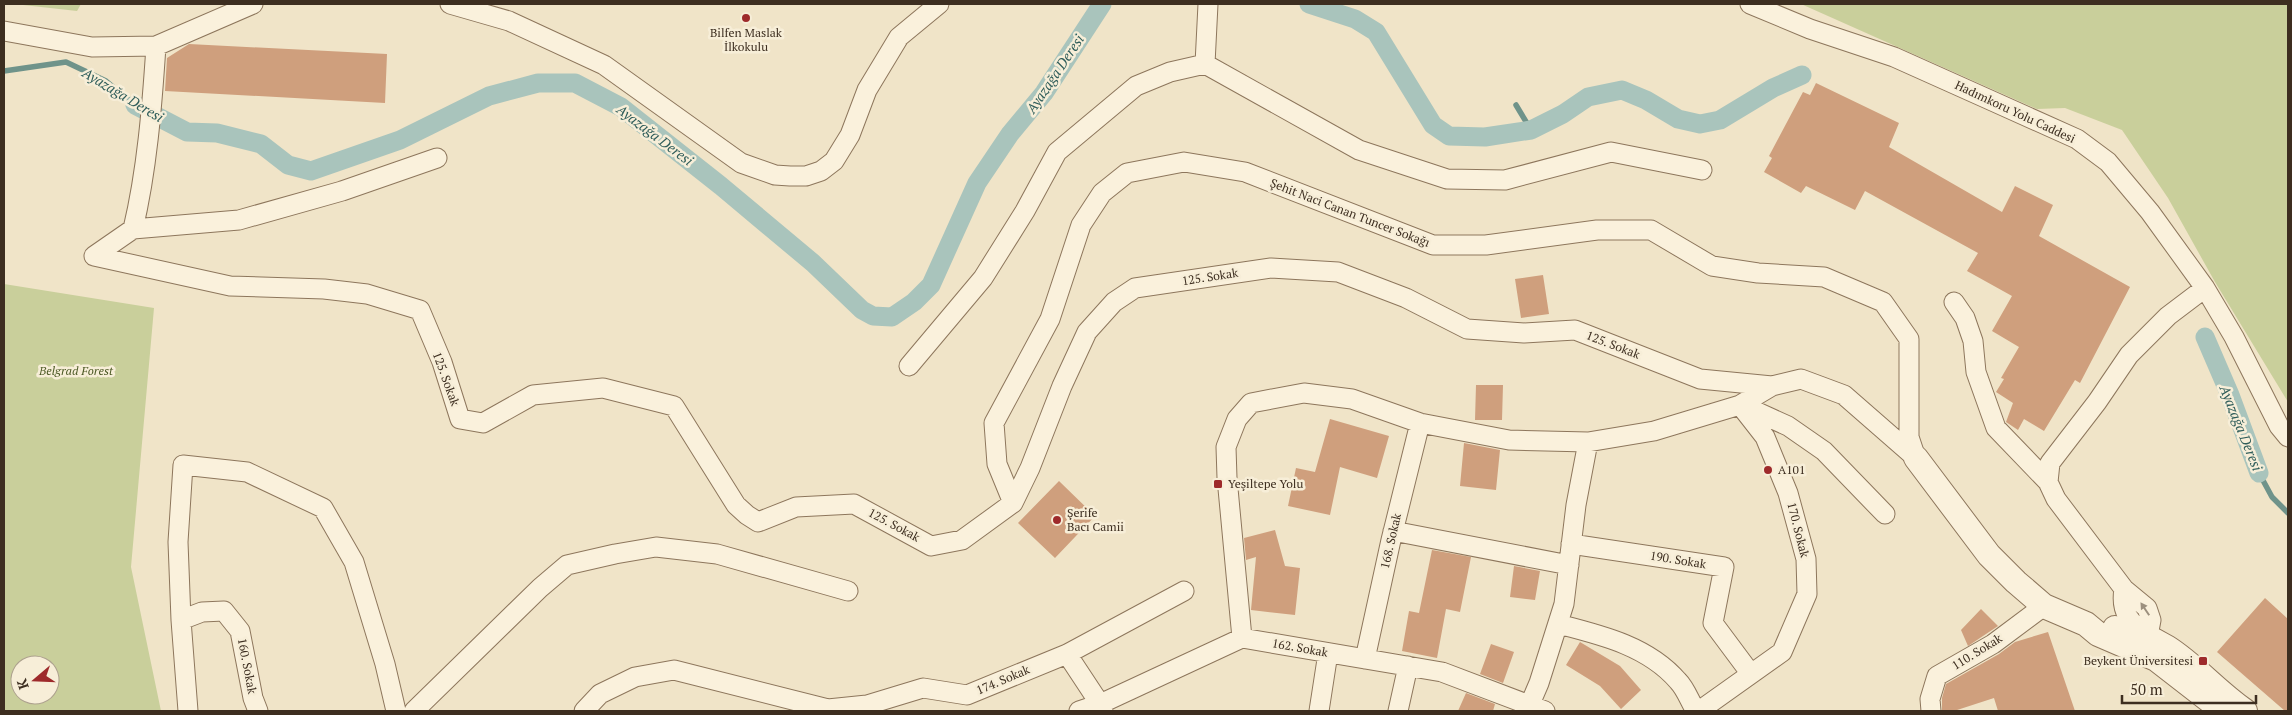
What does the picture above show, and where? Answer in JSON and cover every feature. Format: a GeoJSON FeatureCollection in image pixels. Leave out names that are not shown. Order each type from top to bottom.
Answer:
{"type":"FeatureCollection","features":[{"type":"Feature","properties":{"kind":"street"},"geometry":{"type":"LineString","coordinates":[[4,30],[92,46],[156,46],[253,4]]}},
{"type":"Feature","properties":{"kind":"street"},"geometry":{"type":"LineString","coordinates":[[450,4],[509,21],[604,66],[741,163],[775,175],[806,176],[821,171],[834,161],[850,135],[867,90],[899,37],[939,4]]}},
{"type":"Feature","properties":{"kind":"street"},"geometry":{"type":"LineString","coordinates":[[1205,64],[1208,4]]}},
{"type":"Feature","properties":{"kind":"street","name":"Hadımkoru Yolu Caddesi"},"geometry":{"type":"LineString","coordinates":[[1750,4],[1810,29],[1894,57],[2076,139],[2108,162],[2150,212],[2205,288],[2234,337],[2279,426],[2288,437]]}},
{"type":"Feature","properties":{"kind":"street"},"geometry":{"type":"LineString","coordinates":[[156,46],[153,98],[139,202],[132,229],[239,220],[342,191],[437,158]]}},
{"type":"Feature","properties":{"kind":"street"},"geometry":{"type":"LineString","coordinates":[[910,366],[983,278],[1025,211],[1058,152],[1136,86],[1170,72],[1205,64],[1359,150],[1447,179],[1505,180],[1612,152],[1702,170]]}},
{"type":"Feature","properties":{"kind":"street","name":"Şehit Naci Canan Tuncer Sokağı"},"geometry":{"type":"LineString","coordinates":[[1013,504],[997,464],[994,422],[1050,319],[1081,225],[1102,193],[1127,173],[1184,162],[1245,172],[1433,245],[1486,245],[1597,230],[1651,230],[1712,266],[1758,273],[1824,278],[1883,302],[1909,338],[1909,437],[1916,458],[1989,555],[2044,606],[2086,624],[2098,634],[2176,652],[2245,711]]}},
{"type":"Feature","properties":{"kind":"street","name":"125. Sokak"},"geometry":{"type":"LineString","coordinates":[[132,229],[94,256],[230,286],[324,289],[367,294],[420,310],[442,362],[460,419],[484,424],[533,395],[603,388],[674,406],[736,504],[747,515],[758,522],[796,507],[854,504],[931,546],[962,540],[1013,504],[1030,468],[1062,386],[1086,332],[1114,302],[1135,288],[1272,268],[1338,272],[1406,298],[1467,329],[1524,333],[1575,330],[1700,380],[1772,386]]}},
{"type":"Feature","properties":{"kind":"street"},"geometry":{"type":"LineString","coordinates":[[2048,482],[2050,463],[2097,402],[2129,355],[2168,316],[2205,288]]}},
{"type":"Feature","properties":{"kind":"street"},"geometry":{"type":"LineString","coordinates":[[1954,302],[1965,318],[1973,342],[1976,372],[1996,428],[2048,482],[2056,499],[2124,589],[2122,603],[2144,644]]}},
{"type":"Feature","properties":{"kind":"street"},"geometry":{"type":"LineString","coordinates":[[1079,711],[1101,707],[1242,638],[1227,478],[1226,446],[1237,419],[1251,403],[1304,393],[1352,399],[1420,423],[1509,440],[1588,442],[1654,431],[1740,405],[1772,386],[1800,379],[1844,395],[1916,458]]}},
{"type":"Feature","properties":{"kind":"street"},"geometry":{"type":"LineString","coordinates":[[1740,405],[1788,426],[1824,451],[1885,514]]}},
{"type":"Feature","properties":{"kind":"street","name":"170. Sokak"},"geometry":{"type":"LineString","coordinates":[[1698,711],[1782,652],[1807,594],[1806,560],[1788,493],[1765,437],[1740,405]]}},
{"type":"Feature","properties":{"kind":"street","name":"168. Sokak"},"geometry":{"type":"LineString","coordinates":[[1365,659],[1393,531],[1420,423]]}},
{"type":"Feature","properties":{"kind":"street"},"geometry":{"type":"LineString","coordinates":[[1534,710],[1539,683],[1564,604],[1588,442]]}},
{"type":"Feature","properties":{"kind":"street"},"geometry":{"type":"LineString","coordinates":[[188,711],[181,620],[178,542],[183,465],[247,472],[323,508],[354,562],[385,664],[396,711]]}},
{"type":"Feature","properties":{"kind":"street"},"geometry":{"type":"LineString","coordinates":[[1393,531],[1569,565]]}},
{"type":"Feature","properties":{"kind":"street","name":"190. Sokak"},"geometry":{"type":"LineString","coordinates":[[1572,544],[1724,567],[1713,624],[1751,674]]}},
{"type":"Feature","properties":{"kind":"street"},"geometry":{"type":"LineString","coordinates":[[414,711],[540,588],[567,565],[656,547],[717,554],[848,591]]}},
{"type":"Feature","properties":{"kind":"street","name":"174. Sokak"},"geometry":{"type":"LineString","coordinates":[[584,711],[600,694],[635,677],[674,670],[828,709],[867,705],[879,706],[923,688],[967,696],[1067,654],[1184,591]]}},
{"type":"Feature","properties":{"kind":"street","name":"110. Sokak"},"geometry":{"type":"LineString","coordinates":[[1931,711],[1930,700],[1937,676],[1992,644],[2044,606]]}},
{"type":"Feature","properties":{"kind":"street","name":"160. Sokak"},"geometry":{"type":"LineString","coordinates":[[181,620],[202,612],[224,611],[240,631],[258,711]]}},
{"type":"Feature","properties":{"kind":"street"},"geometry":{"type":"LineString","coordinates":[[1558,624],[1612,638],[1658,661],[1680,682],[1698,711]]}},
{"type":"Feature","properties":{"kind":"street","name":"162. Sokak"},"geometry":{"type":"LineString","coordinates":[[1242,638],[1442,672],[1534,710]]}},
{"type":"Feature","properties":{"kind":"street","name":"Şehit Naci Canan Tuncer Sokağı"},"geometry":{"type":"LineString","coordinates":[[2144,644],[2172,670],[2223,711]]}},
{"type":"Feature","properties":{"kind":"street"},"geometry":{"type":"LineString","coordinates":[[1319,711],[1328,653]]}},
{"type":"Feature","properties":{"kind":"street"},"geometry":{"type":"LineString","coordinates":[[1067,654],[1101,707]]}},
{"type":"Feature","properties":{"kind":"street"},"geometry":{"type":"LineString","coordinates":[[1398,711],[1408,666]]}},
{"type":"Feature","properties":{"kind":"green space"},"geometry":{"type":"Polygon","coordinates":[[[14,4],[81,4],[77,11],[14,4]]]}},
{"type":"Feature","properties":{"kind":"green space"},"geometry":{"type":"Polygon","coordinates":[[[1801,4],[2288,4],[2288,402],[2215,282],[2168,198],[2122,130],[2065,108],[2037,109],[1801,4]]]}},
{"type":"Feature","properties":{"kind":"green space","name":"Belgrad Forest"},"geometry":{"type":"Polygon","coordinates":[[[4,284],[154,308],[131,567],[161,711],[4,711],[4,284]]]}},
{"type":"Feature","properties":{"kind":"building"},"geometry":{"type":"Polygon","coordinates":[[[189,44],[387,54],[385,103],[165,91],[167,58],[189,44]]]}},
{"type":"Feature","properties":{"kind":"building"},"geometry":{"type":"Polygon","coordinates":[[[1816,83],[1899,123],[1889,147],[2002,212],[2015,186],[2053,205],[2039,236],[2130,287],[2080,383],[2075,380],[2044,431],[2024,419],[2018,430],[2006,422],[2013,403],[1996,392],[2004,379],[2001,378],[2019,347],[1992,331],[2012,296],[1967,271],[1978,253],[1865,191],[1855,210],[1806,186],[1801,193],[1764,172],[1772,158],[1769,156],[1803,92],[1810,95],[1816,83]]]}},
{"type":"Feature","properties":{"kind":"building"},"geometry":{"type":"Polygon","coordinates":[[[1543,275],[1549,314],[1521,318],[1515,279],[1543,275]]]}},
{"type":"Feature","properties":{"kind":"building"},"geometry":{"type":"Polygon","coordinates":[[[1476,385],[1503,385],[1502,420],[1475,420],[1476,385]]]}},
{"type":"Feature","properties":{"kind":"building"},"geometry":{"type":"Polygon","coordinates":[[[1330,419],[1389,436],[1377,478],[1340,467],[1330,515],[1288,506],[1296,468],[1315,472],[1330,419]]]}},
{"type":"Feature","properties":{"kind":"building"},"geometry":{"type":"Polygon","coordinates":[[[1464,443],[1500,450],[1496,490],[1460,486],[1464,443]]]}},
{"type":"Feature","properties":{"kind":"building","name":"Şerife Bacı Camii"},"geometry":{"type":"Polygon","coordinates":[[[1059,481],[1095,516],[1055,558],[1018,523],[1059,481]]]}},
{"type":"Feature","properties":{"kind":"building"},"geometry":{"type":"Polygon","coordinates":[[[1275,530],[1285,566],[1300,568],[1295,615],[1251,610],[1256,557],[1246,560],[1244,538],[1275,530]]]}},
{"type":"Feature","properties":{"kind":"building"},"geometry":{"type":"Polygon","coordinates":[[[1432,550],[1471,557],[1460,612],[1446,609],[1437,658],[1402,651],[1409,611],[1419,613],[1432,550]]]}},
{"type":"Feature","properties":{"kind":"building"},"geometry":{"type":"Polygon","coordinates":[[[1514,566],[1540,571],[1535,600],[1510,597],[1514,566]]]}},
{"type":"Feature","properties":{"kind":"building"},"geometry":{"type":"Polygon","coordinates":[[[2265,598],[2288,619],[2288,711],[2285,711],[2217,652],[2265,598]]]}},
{"type":"Feature","properties":{"kind":"building"},"geometry":{"type":"Polygon","coordinates":[[[1981,609],[1998,626],[1968,646],[1961,630],[1981,609]]]}},
{"type":"Feature","properties":{"kind":"building"},"geometry":{"type":"Polygon","coordinates":[[[2048,632],[2075,711],[1998,711],[1994,698],[1954,711],[1942,711],[1942,698],[1946,684],[1999,654],[2015,642],[2048,632]]]}},
{"type":"Feature","properties":{"kind":"building"},"geometry":{"type":"Polygon","coordinates":[[[1580,642],[1620,666],[1641,690],[1621,709],[1600,686],[1566,665],[1580,642]]]}},
{"type":"Feature","properties":{"kind":"building"},"geometry":{"type":"Polygon","coordinates":[[[1491,644],[1514,652],[1503,683],[1480,674],[1491,644]]]}},
{"type":"Feature","properties":{"kind":"building"},"geometry":{"type":"Polygon","coordinates":[[[1466,693],[1495,704],[1493,711],[1458,711],[1466,693]]]}},
{"type":"Feature","properties":{"kind":"waterway","name":"Ayazağa Deresi"},"geometry":{"type":"LineString","coordinates":[[135,105],[187,132],[217,133],[261,144],[288,165],[311,171],[400,140],[489,96],[538,83],[575,83],[621,107],[721,186],[813,263],[862,310],[873,316],[892,317],[914,302],[931,285],[977,183],[1010,134],[1044,93],[1102,4]]}},
{"type":"Feature","properties":{"kind":"waterway","name":"Ayazağa Deresi"},"geometry":{"type":"LineString","coordinates":[[1309,4],[1355,19],[1376,32],[1433,125],[1449,136],[1485,137],[1531,130],[1563,114],[1588,97],[1622,90],[1646,100],[1678,119],[1700,124],[1720,120],[1773,88],[1802,75]]}},
{"type":"Feature","properties":{"kind":"waterway","name":"Ayazağa Deresi"},"geometry":{"type":"LineString","coordinates":[[4,71],[66,62],[106,81],[135,105]]}},
{"type":"Feature","properties":{"kind":"waterway"},"geometry":{"type":"LineString","coordinates":[[1516,105],[1531,130]]}},
{"type":"Feature","properties":{"kind":"waterway","name":"Ayazağa Deresi"},"geometry":{"type":"LineString","coordinates":[[2205,337],[2230,395],[2259,473]]}},
{"type":"Feature","properties":{"kind":"waterway","name":"Ayazağa Deresi"},"geometry":{"type":"LineString","coordinates":[[2259,473],[2272,497],[2288,513]]}},
{"type":"Feature","properties":{"kind":"place","name":"Bilfen Maslak İlkokulu"},"geometry":{"type":"Point","coordinates":[746,18]}},
{"type":"Feature","properties":{"kind":"place","name":"A101"},"geometry":{"type":"Point","coordinates":[1768,470]}},
{"type":"Feature","properties":{"kind":"place","name":"Yeşiltepe Yolu"},"geometry":{"type":"Point","coordinates":[1218,484]}},
{"type":"Feature","properties":{"kind":"place","name":"Şerife Bacı Camii"},"geometry":{"type":"Point","coordinates":[1057,520]}},
{"type":"Feature","properties":{"kind":"place","name":"Beykent Üniversitesi"},"geometry":{"type":"Point","coordinates":[2203,661]}}]}
